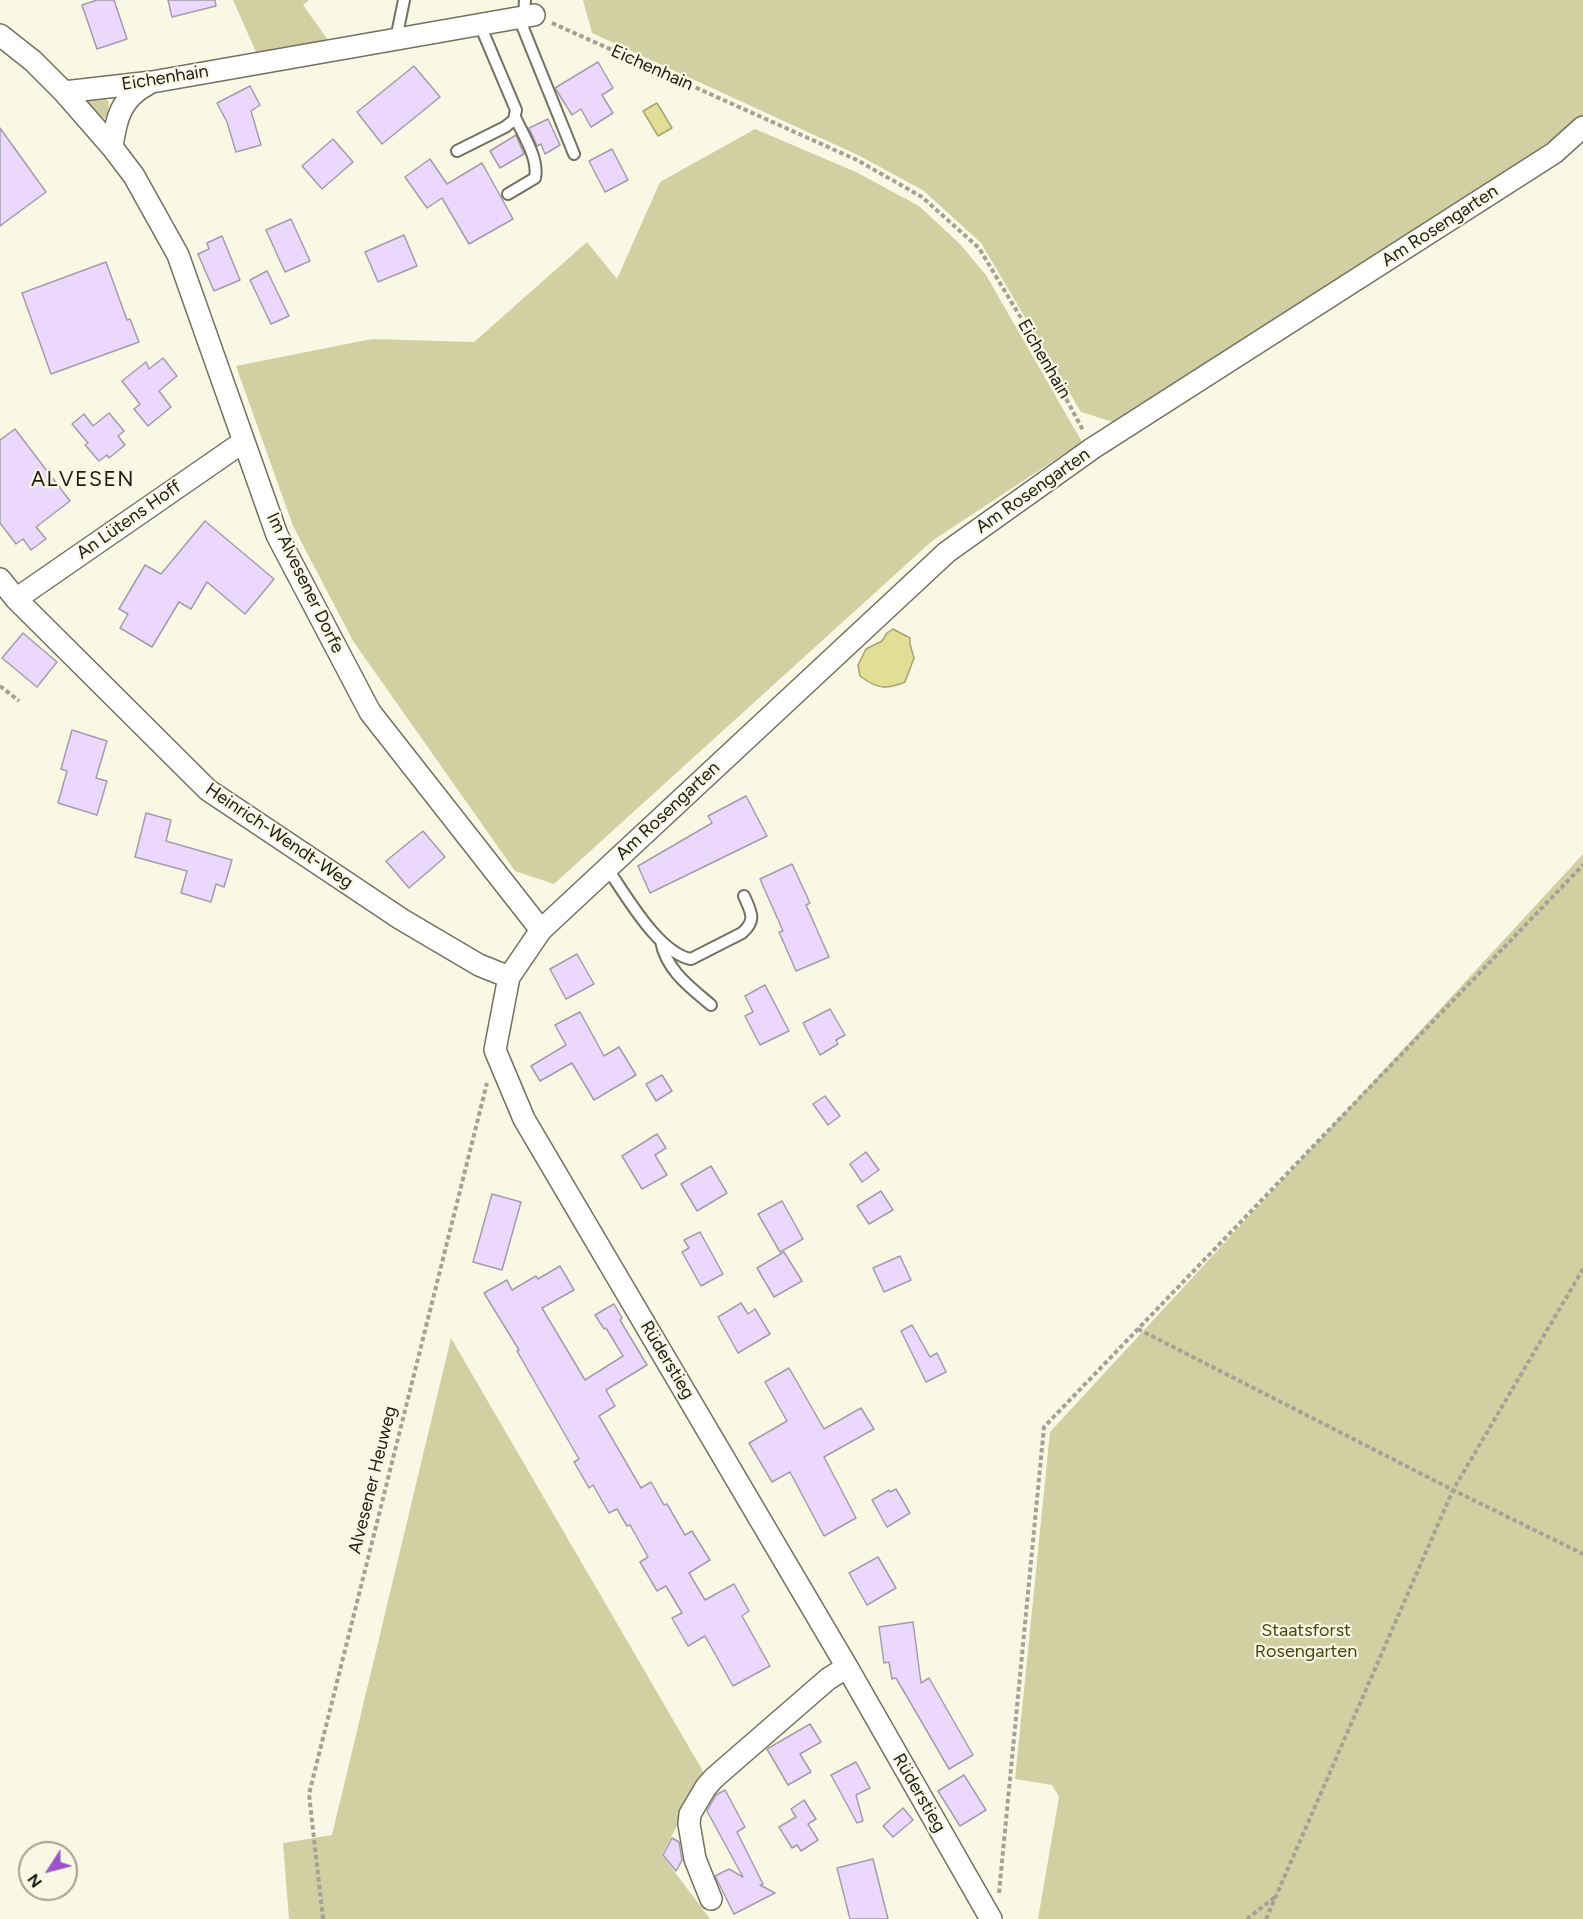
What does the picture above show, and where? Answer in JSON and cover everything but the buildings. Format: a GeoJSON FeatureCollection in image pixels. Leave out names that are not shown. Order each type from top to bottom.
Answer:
{"type":"FeatureCollection","features":[{"type":"Feature","properties":{"kind":"street","name":"Eichenhain"},"geometry":{"type":"LineString","coordinates":[[64,92],[152,82],[480,25],[525,13]]}},
{"type":"Feature","properties":{"kind":"street","name":"Im Alvesener Dorfe"},"geometry":{"type":"LineString","coordinates":[[0,35],[33,61],[64,92],[134,176],[178,255],[277,535],[370,712],[541,930]]}},
{"type":"Feature","properties":{"kind":"street"},"geometry":{"type":"LineString","coordinates":[[112,147],[118,117],[127,100],[135,91],[152,82]]}},
{"type":"Feature","properties":{"kind":"street","name":"Am Rosengarten"},"geometry":{"type":"LineString","coordinates":[[541,930],[947,552],[1093,448],[1554,153],[1583,128]]}},
{"type":"Feature","properties":{"kind":"street","name":"An Lütens Hoff"},"geometry":{"type":"LineString","coordinates":[[16,599],[243,442]]}},
{"type":"Feature","properties":{"kind":"street","name":"Heinrich-Wendt-Weg"},"geometry":{"type":"LineString","coordinates":[[0,579],[16,599],[208,790],[401,919],[479,966],[509,977]]}},
{"type":"Feature","properties":{"kind":"street"},"geometry":{"type":"LineString","coordinates":[[495,1050],[509,977],[541,930]]}},
{"type":"Feature","properties":{"kind":"street","name":"Rüderstieg"},"geometry":{"type":"LineString","coordinates":[[495,1050],[524,1119],[994,1912]]}},
{"type":"Feature","properties":{"kind":"street"},"geometry":{"type":"LineString","coordinates":[[711,1899],[695,1859],[689,1824],[690,1814],[706,1787],[828,1679],[847,1667]]}},
{"type":"Feature","properties":{"kind":"lane"},"geometry":{"type":"LineString","coordinates":[[396,39],[404,0]]}},
{"type":"Feature","properties":{"kind":"lane"},"geometry":{"type":"LineString","coordinates":[[525,13],[574,154]]}},
{"type":"Feature","properties":{"kind":"lane"},"geometry":{"type":"LineString","coordinates":[[457,151],[505,127],[515,117],[516,110],[480,25]]}},
{"type":"Feature","properties":{"kind":"lane"},"geometry":{"type":"LineString","coordinates":[[508,194],[534,178],[536,171],[535,162],[515,117]]}},
{"type":"Feature","properties":{"kind":"lane"},"geometry":{"type":"LineString","coordinates":[[607,868],[661,941],[684,958],[691,959],[742,933],[752,921],[752,913],[744,896]]}},
{"type":"Feature","properties":{"kind":"lane"},"geometry":{"type":"LineString","coordinates":[[661,941],[663,953],[675,973],[711,1005]]}},
{"type":"Feature","properties":{"kind":"path","name":"Eichenhain"},"geometry":{"type":"LineString","coordinates":[[525,13],[857,160],[922,197],[979,248],[1036,344],[1093,448]]}},
{"type":"Feature","properties":{"kind":"path"},"geometry":{"type":"LineString","coordinates":[[0,686],[20,701]]}},
{"type":"Feature","properties":{"kind":"path"},"geometry":{"type":"LineString","coordinates":[[994,1912],[1044,1427],[1583,865]]}},
{"type":"Feature","properties":{"kind":"path","name":"Alvesener Heuweg"},"geometry":{"type":"LineString","coordinates":[[323,1919],[309,1794],[495,1050]]}},
{"type":"Feature","properties":{"kind":"path"},"geometry":{"type":"LineString","coordinates":[[1266,1919],[1453,1490],[1583,1269]]}},
{"type":"Feature","properties":{"kind":"path"},"geometry":{"type":"LineString","coordinates":[[1138,1329],[1583,1554]]}},
{"type":"Feature","properties":{"kind":"path"},"geometry":{"type":"LineString","coordinates":[[1247,1919],[1275,1897]]}},
{"type":"Feature","properties":{"kind":"green space"},"geometry":{"type":"Polygon","coordinates":[[[233,0],[309,0],[303,5],[328,40],[256,52],[233,0]]]}},
{"type":"Feature","properties":{"kind":"green space"},"geometry":{"type":"Polygon","coordinates":[[[583,0],[1583,0],[1583,118],[1316,294],[1113,422],[1081,412],[981,243],[924,191],[860,156],[592,33],[583,0]]]}},
{"type":"Feature","properties":{"kind":"green space"},"geometry":{"type":"Polygon","coordinates":[[[93,96],[109,101],[108,117],[98,120],[83,103],[93,96]]]}},
{"type":"Feature","properties":{"kind":"green space"},"geometry":{"type":"Polygon","coordinates":[[[755,129],[856,172],[919,206],[960,244],[986,275],[1082,442],[932,541],[554,884],[515,871],[353,641],[293,526],[236,366],[372,339],[474,342],[587,242],[617,279],[660,182],[755,129]]]}},
{"type":"Feature","properties":{"kind":"green space","name":"Staatsforst Rosengarten"},"geometry":{"type":"Polygon","coordinates":[[[1583,854],[1583,1919],[1038,1919],[1059,1797],[1052,1785],[1015,1779],[1050,1432],[1583,854]]]}},
{"type":"Feature","properties":{"kind":"green space"},"geometry":{"type":"Polygon","coordinates":[[[451,1338],[704,1773],[662,1855],[710,1919],[289,1919],[283,1843],[332,1835],[451,1338]]]}},
{"type":"Feature","properties":{"kind":"shaded area"},"geometry":{"type":"Polygon","coordinates":[[[657,103],[672,128],[658,136],[643,111],[657,103]]]}},
{"type":"Feature","properties":{"kind":"shaded area"},"geometry":{"type":"Polygon","coordinates":[[[893,629],[910,638],[914,658],[905,682],[887,687],[877,686],[860,676],[858,665],[866,649],[882,641],[893,629]]]}},
{"type":"Feature","properties":{"kind":"district","name":"ALVESEN"},"geometry":{"type":"Point","coordinates":[83,480]}}]}
